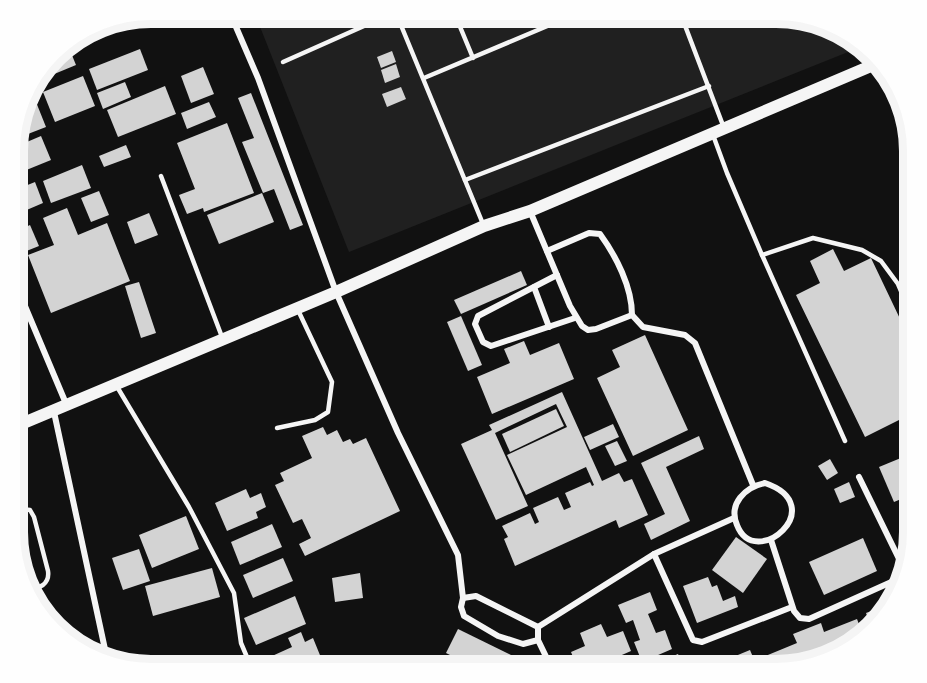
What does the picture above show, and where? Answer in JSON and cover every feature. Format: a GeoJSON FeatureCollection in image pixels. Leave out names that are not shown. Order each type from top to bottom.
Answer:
{"type":"FeatureCollection","features":[{"type":"Feature","properties":{"kind":"main road"},"geometry":{"type":"LineString","coordinates":[[24,424],[336,292],[484,226],[530,211],[870,66]]}},
{"type":"Feature","properties":{"kind":"street"},"geometry":{"type":"LineString","coordinates":[[235,24],[258,78],[336,292],[398,433],[458,555],[463,598],[461,607],[464,616],[498,636],[522,644],[538,640]]}},
{"type":"Feature","properties":{"kind":"street"},"geometry":{"type":"LineString","coordinates":[[530,211],[575,318],[582,326],[588,330],[596,329],[632,315]]}},
{"type":"Feature","properties":{"kind":"street"},"geometry":{"type":"LineString","coordinates":[[547,251],[589,233],[600,234],[612,250],[632,301],[632,315],[643,327],[685,335],[695,343],[753,485]]}},
{"type":"Feature","properties":{"kind":"street"},"geometry":{"type":"LineString","coordinates":[[557,275],[478,316],[475,324],[483,342],[491,346],[575,318]]}},
{"type":"Feature","properties":{"kind":"street"},"geometry":{"type":"LineString","coordinates":[[534,287],[549,327]]}},
{"type":"Feature","properties":{"kind":"street"},"geometry":{"type":"LineString","coordinates":[[24,304],[67,406]]}},
{"type":"Feature","properties":{"kind":"street"},"geometry":{"type":"LineString","coordinates":[[54,412],[105,650]]}},
{"type":"Feature","properties":{"kind":"street"},"geometry":{"type":"LineString","coordinates":[[859,477],[900,561]]}},
{"type":"Feature","properties":{"kind":"street"},"geometry":{"type":"LineString","coordinates":[[765,483],[776,487],[787,495],[792,506],[789,521],[781,534],[771,540],[759,542],[747,537],[738,529],[734,518],[735,506],[742,494],[753,485],[765,483]]}},
{"type":"Feature","properties":{"kind":"street"},"geometry":{"type":"LineString","coordinates":[[538,627],[654,554],[734,518]]}},
{"type":"Feature","properties":{"kind":"street"},"geometry":{"type":"LineString","coordinates":[[771,540],[792,607],[800,618],[809,619],[893,581]]}},
{"type":"Feature","properties":{"kind":"street"},"geometry":{"type":"LineString","coordinates":[[654,554],[693,640],[697,642],[792,607]]}},
{"type":"Feature","properties":{"kind":"street"},"geometry":{"type":"LineString","coordinates":[[463,598],[476,596],[538,627]]}},
{"type":"Feature","properties":{"kind":"street"},"geometry":{"type":"LineString","coordinates":[[538,627],[538,640],[547,659]]}},
{"type":"Feature","properties":{"kind":"lane"},"geometry":{"type":"LineString","coordinates":[[283,62],[368,24]]}},
{"type":"Feature","properties":{"kind":"lane"},"geometry":{"type":"LineString","coordinates":[[402,24],[484,226]]}},
{"type":"Feature","properties":{"kind":"lane"},"geometry":{"type":"LineString","coordinates":[[459,24],[473,58]]}},
{"type":"Feature","properties":{"kind":"lane"},"geometry":{"type":"LineString","coordinates":[[424,78],[552,24]]}},
{"type":"Feature","properties":{"kind":"lane"},"geometry":{"type":"LineString","coordinates":[[685,24],[724,128]]}},
{"type":"Feature","properties":{"kind":"lane"},"geometry":{"type":"LineString","coordinates":[[465,180],[709,86]]}},
{"type":"Feature","properties":{"kind":"lane"},"geometry":{"type":"LineString","coordinates":[[713,135],[762,255],[845,441]]}},
{"type":"Feature","properties":{"kind":"lane"},"geometry":{"type":"LineString","coordinates":[[161,176],[222,340]]}},
{"type":"Feature","properties":{"kind":"lane"},"geometry":{"type":"LineString","coordinates":[[762,255],[813,238],[862,250],[881,261],[898,284],[903,296]]}},
{"type":"Feature","properties":{"kind":"lane"},"geometry":{"type":"LineString","coordinates":[[277,428],[315,420],[328,412],[332,382],[297,308]]}},
{"type":"Feature","properties":{"kind":"lane"},"geometry":{"type":"LineString","coordinates":[[115,385],[189,507],[234,593],[241,643],[248,659]]}},
{"type":"Feature","properties":{"kind":"lane"},"geometry":{"type":"LineString","coordinates":[[24,509],[30,510],[34,517],[49,579],[46,584],[37,587]]}},
{"type":"Feature","properties":{"kind":"shaded area"},"geometry":{"type":"Polygon","coordinates":[[[259,24],[784,24],[801,26],[825,34],[853,50],[349,252],[259,24]]]}},
{"type":"Feature","properties":{"kind":"building"},"geometry":{"type":"Polygon","coordinates":[[[140,49],[148,70],[97,90],[89,69],[140,49]]]}},
{"type":"Feature","properties":{"kind":"building"},"geometry":{"type":"Polygon","coordinates":[[[392,51],[396,62],[381,68],[377,57],[392,51]]]}},
{"type":"Feature","properties":{"kind":"building"},"geometry":{"type":"Polygon","coordinates":[[[71,53],[76,65],[48,77],[71,53]]]}},
{"type":"Feature","properties":{"kind":"building"},"geometry":{"type":"Polygon","coordinates":[[[396,64],[400,77],[385,83],[381,70],[396,64]]]}},
{"type":"Feature","properties":{"kind":"building"},"geometry":{"type":"Polygon","coordinates":[[[203,67],[214,94],[191,103],[181,76],[203,67]]]}},
{"type":"Feature","properties":{"kind":"building"},"geometry":{"type":"Polygon","coordinates":[[[83,76],[95,106],[55,122],[43,92],[83,76]]]}},
{"type":"Feature","properties":{"kind":"building"},"geometry":{"type":"Polygon","coordinates":[[[125,82],[131,97],[103,109],[97,93],[125,82]]]}},
{"type":"Feature","properties":{"kind":"building"},"geometry":{"type":"Polygon","coordinates":[[[165,86],[176,114],[118,137],[107,110],[165,86]]]}},
{"type":"Feature","properties":{"kind":"building"},"geometry":{"type":"Polygon","coordinates":[[[401,87],[406,99],[387,107],[382,94],[401,87]]]}},
{"type":"Feature","properties":{"kind":"building"},"geometry":{"type":"Polygon","coordinates":[[[251,93],[303,225],[290,230],[274,189],[263,193],[242,142],[254,138],[238,98],[251,93]]]}},
{"type":"Feature","properties":{"kind":"building"},"geometry":{"type":"Polygon","coordinates":[[[35,100],[46,127],[25,135],[35,100]]]}},
{"type":"Feature","properties":{"kind":"building"},"geometry":{"type":"Polygon","coordinates":[[[209,102],[216,117],[187,129],[181,113],[209,102]]]}},
{"type":"Feature","properties":{"kind":"building"},"geometry":{"type":"Polygon","coordinates":[[[227,123],[254,193],[204,212],[203,208],[187,214],[179,195],[195,189],[177,143],[227,123]]]}},
{"type":"Feature","properties":{"kind":"building"},"geometry":{"type":"Polygon","coordinates":[[[41,136],[51,160],[24,171],[24,143],[41,136]]]}},
{"type":"Feature","properties":{"kind":"building"},"geometry":{"type":"Polygon","coordinates":[[[126,145],[131,157],[104,167],[99,156],[126,145]]]}},
{"type":"Feature","properties":{"kind":"building"},"geometry":{"type":"Polygon","coordinates":[[[82,165],[91,188],[51,203],[43,181],[82,165]]]}},
{"type":"Feature","properties":{"kind":"building"},"geometry":{"type":"Polygon","coordinates":[[[35,182],[43,203],[24,211],[24,186],[35,182]]]}},
{"type":"Feature","properties":{"kind":"building"},"geometry":{"type":"Polygon","coordinates":[[[99,191],[109,215],[91,222],[81,198],[99,191]]]}},
{"type":"Feature","properties":{"kind":"building"},"geometry":{"type":"Polygon","coordinates":[[[262,193],[274,222],[219,244],[207,215],[262,193]]]}},
{"type":"Feature","properties":{"kind":"building"},"geometry":{"type":"Polygon","coordinates":[[[67,208],[78,235],[107,223],[130,281],[51,313],[28,255],[54,245],[43,218],[67,208]]]}},
{"type":"Feature","properties":{"kind":"building"},"geometry":{"type":"Polygon","coordinates":[[[149,213],[158,235],[135,244],[127,222],[149,213]]]}},
{"type":"Feature","properties":{"kind":"building"},"geometry":{"type":"Polygon","coordinates":[[[30,225],[39,246],[24,252],[24,228],[30,225]]]}},
{"type":"Feature","properties":{"kind":"building"},"geometry":{"type":"Polygon","coordinates":[[[833,249],[844,271],[871,258],[903,325],[903,418],[865,437],[796,295],[820,283],[810,261],[833,249]]]}},
{"type":"Feature","properties":{"kind":"building"},"geometry":{"type":"Polygon","coordinates":[[[521,271],[527,285],[461,314],[454,300],[521,271]]]}},
{"type":"Feature","properties":{"kind":"building"},"geometry":{"type":"Polygon","coordinates":[[[139,282],[156,333],[141,338],[125,286],[139,282]]]}},
{"type":"Feature","properties":{"kind":"building"},"geometry":{"type":"Polygon","coordinates":[[[461,316],[482,365],[468,371],[447,322],[461,316]]]}},
{"type":"Feature","properties":{"kind":"building"},"geometry":{"type":"Polygon","coordinates":[[[645,335],[688,430],[633,456],[597,378],[620,367],[612,350],[645,335]]]}},
{"type":"Feature","properties":{"kind":"building"},"geometry":{"type":"Polygon","coordinates":[[[524,341],[530,355],[559,343],[574,379],[492,414],[477,377],[510,363],[504,349],[524,341]]]}},
{"type":"Feature","properties":{"kind":"building"},"geometry":{"type":"Polygon","coordinates":[[[562,392],[602,481],[619,473],[624,482],[632,479],[648,515],[619,528],[616,520],[515,566],[504,539],[508,537],[502,526],[530,513],[535,524],[539,522],[533,508],[558,497],[564,510],[571,507],[565,493],[590,482],[592,486],[594,485],[586,467],[526,495],[507,455],[567,427],[556,404],[495,433],[528,506],[496,520],[461,444],[492,430],[489,425],[562,392]]]}},
{"type":"Feature","properties":{"kind":"building"},"geometry":{"type":"Polygon","coordinates":[[[556,409],[564,426],[510,452],[502,434],[556,409]]]}},
{"type":"Feature","properties":{"kind":"building"},"geometry":{"type":"Polygon","coordinates":[[[613,424],[619,437],[590,450],[584,437],[613,424]]]}},
{"type":"Feature","properties":{"kind":"building"},"geometry":{"type":"Polygon","coordinates":[[[323,427],[327,435],[337,430],[343,442],[350,439],[353,444],[366,438],[400,511],[305,556],[299,544],[311,538],[302,519],[293,523],[275,485],[284,481],[280,473],[312,458],[302,436],[323,427]]]}},
{"type":"Feature","properties":{"kind":"building"},"geometry":{"type":"Polygon","coordinates":[[[699,436],[704,449],[666,467],[690,521],[651,540],[644,524],[665,514],[641,463],[699,436]]]}},
{"type":"Feature","properties":{"kind":"building"},"geometry":{"type":"Polygon","coordinates":[[[617,441],[627,461],[615,466],[605,446],[617,441]]]}},
{"type":"Feature","properties":{"kind":"building"},"geometry":{"type":"Polygon","coordinates":[[[903,457],[903,498],[894,502],[879,467],[903,457]]]}},
{"type":"Feature","properties":{"kind":"building"},"geometry":{"type":"Polygon","coordinates":[[[830,459],[838,473],[827,480],[818,466],[830,459]]]}},
{"type":"Feature","properties":{"kind":"building"},"geometry":{"type":"Polygon","coordinates":[[[849,482],[855,497],[840,503],[834,489],[849,482]]]}},
{"type":"Feature","properties":{"kind":"building"},"geometry":{"type":"Polygon","coordinates":[[[246,489],[250,498],[261,493],[266,507],[256,512],[258,518],[227,531],[215,503],[246,489]]]}},
{"type":"Feature","properties":{"kind":"building"},"geometry":{"type":"Polygon","coordinates":[[[186,516],[199,549],[152,568],[139,535],[186,516]]]}},
{"type":"Feature","properties":{"kind":"building"},"geometry":{"type":"Polygon","coordinates":[[[272,524],[282,547],[240,565],[231,542],[272,524]]]}},
{"type":"Feature","properties":{"kind":"building"},"geometry":{"type":"Polygon","coordinates":[[[736,537],[767,559],[743,593],[712,570],[736,537]]]}},
{"type":"Feature","properties":{"kind":"building"},"geometry":{"type":"Polygon","coordinates":[[[863,538],[877,571],[824,595],[809,562],[863,538]]]}},
{"type":"Feature","properties":{"kind":"building"},"geometry":{"type":"Polygon","coordinates":[[[139,549],[150,581],[123,590],[112,558],[139,549]]]}},
{"type":"Feature","properties":{"kind":"building"},"geometry":{"type":"Polygon","coordinates":[[[283,558],[293,581],[253,598],[243,575],[283,558]]]}},
{"type":"Feature","properties":{"kind":"building"},"geometry":{"type":"Polygon","coordinates":[[[212,568],[220,597],[153,616],[145,586],[212,568]]]}},
{"type":"Feature","properties":{"kind":"building"},"geometry":{"type":"Polygon","coordinates":[[[360,573],[363,598],[335,602],[332,578],[360,573]]]}},
{"type":"Feature","properties":{"kind":"building"},"geometry":{"type":"Polygon","coordinates":[[[708,577],[712,587],[717,585],[723,601],[735,596],[738,607],[697,623],[683,586],[708,577]]]}},
{"type":"Feature","properties":{"kind":"building"},"geometry":{"type":"Polygon","coordinates":[[[650,592],[657,610],[648,614],[656,633],[665,630],[672,649],[649,659],[641,659],[634,642],[640,640],[633,620],[626,623],[618,605],[650,592]]]}},
{"type":"Feature","properties":{"kind":"building"},"geometry":{"type":"Polygon","coordinates":[[[295,596],[306,624],[256,645],[244,618],[295,596]]]}},
{"type":"Feature","properties":{"kind":"building"},"geometry":{"type":"Polygon","coordinates":[[[877,609],[868,619],[866,613],[877,609]]]}},
{"type":"Feature","properties":{"kind":"building"},"geometry":{"type":"Polygon","coordinates":[[[857,619],[860,627],[840,642],[809,655],[764,659],[763,657],[797,643],[793,634],[821,623],[824,632],[857,619]]]}},
{"type":"Feature","properties":{"kind":"building"},"geometry":{"type":"Polygon","coordinates":[[[601,624],[607,637],[623,631],[631,651],[615,659],[574,659],[571,652],[585,646],[580,633],[601,624]]]}},
{"type":"Feature","properties":{"kind":"building"},"geometry":{"type":"Polygon","coordinates":[[[458,629],[511,655],[509,659],[458,659],[446,653],[458,629]]]}},
{"type":"Feature","properties":{"kind":"building"},"geometry":{"type":"Polygon","coordinates":[[[301,632],[305,642],[313,638],[322,659],[265,659],[292,647],[288,638],[301,632]]]}},
{"type":"Feature","properties":{"kind":"building"},"geometry":{"type":"Polygon","coordinates":[[[750,650],[754,659],[728,659],[750,650]]]}},
{"type":"Feature","properties":{"kind":"building"},"geometry":{"type":"Polygon","coordinates":[[[678,654],[680,659],[666,659],[678,654]]]}}]}
